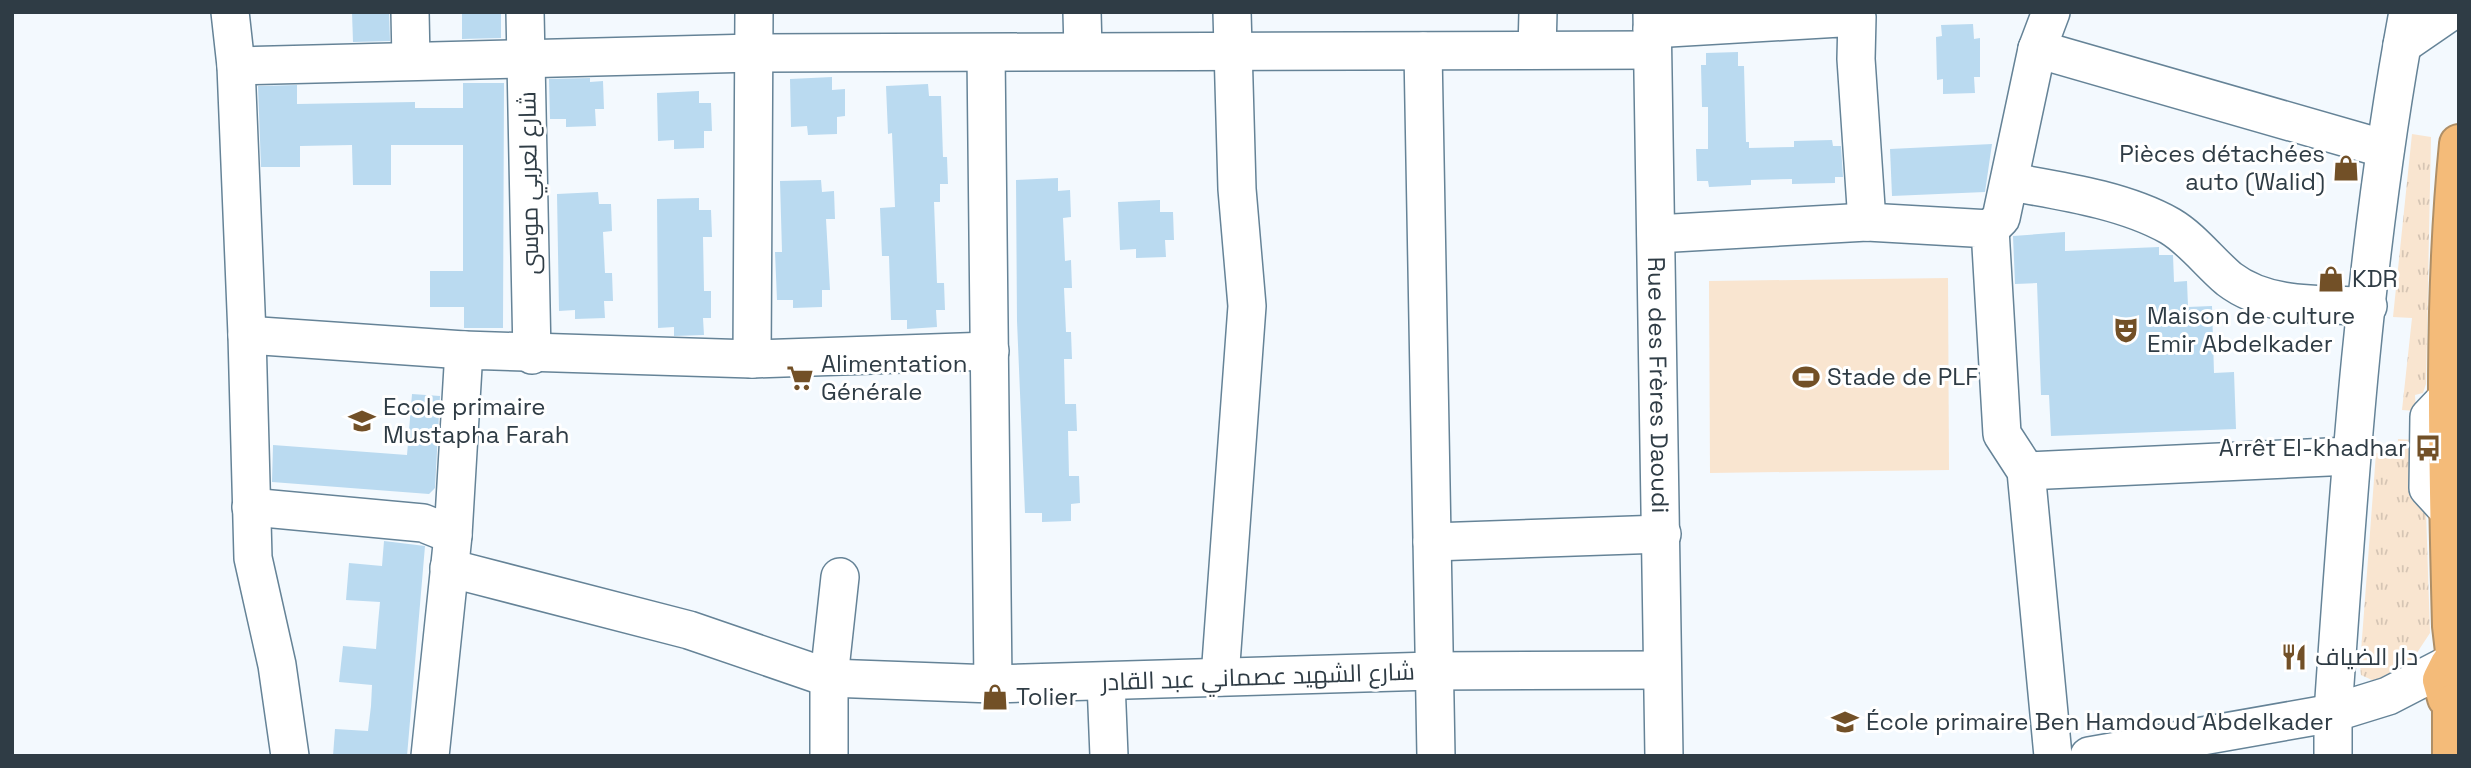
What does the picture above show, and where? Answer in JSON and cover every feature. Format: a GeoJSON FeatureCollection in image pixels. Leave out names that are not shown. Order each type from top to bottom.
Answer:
{"type":"FeatureCollection","features":[{"type":"Feature","properties":{"kind":"highway"},"geometry":{"type":"LineString","coordinates":[[2452,756],[2454,682],[2449,511],[2450,283],[2459,144]]}},
{"type":"Feature","properties":{"kind":"street"},"geometry":{"type":"LineString","coordinates":[[229,12],[236,66],[253,558],[277,665],[290,756]]}},
{"type":"Feature","properties":{"kind":"street"},"geometry":{"type":"LineString","coordinates":[[410,12],[411,61]]}},
{"type":"Feature","properties":{"kind":"street","name":"شارع لعربي موسى"},"geometry":{"type":"LineString","coordinates":[[525,12],[533,355]]}},
{"type":"Feature","properties":{"kind":"street"},"geometry":{"type":"LineString","coordinates":[[751,359],[754,12]]}},
{"type":"Feature","properties":{"kind":"street"},"geometry":{"type":"LineString","coordinates":[[1082,12],[1083,50]]}},
{"type":"Feature","properties":{"kind":"street"},"geometry":{"type":"LineString","coordinates":[[1220,677],[1247,306],[1237,189],[1232,12]]}},
{"type":"Feature","properties":{"kind":"street"},"geometry":{"type":"LineString","coordinates":[[1537,50],[1538,12]]}},
{"type":"Feature","properties":{"kind":"street"},"geometry":{"type":"LineString","coordinates":[[1656,234],[1867,222],[1990,229],[2001,218],[2037,49],[2051,12]]}},
{"type":"Feature","properties":{"kind":"street"},"geometry":{"type":"LineString","coordinates":[[2333,756],[2333,713],[2350,456],[2385,149],[2405,29],[2451,12]]}},
{"type":"Feature","properties":{"kind":"street"},"geometry":{"type":"LineString","coordinates":[[236,66],[754,53],[1537,50],[1652,30],[1857,17],[1856,59],[1867,222]]}},
{"type":"Feature","properties":{"kind":"street","name":"Rue des Frères Daoudi"},"geometry":{"type":"LineString","coordinates":[[1652,30],[1664,756]]}},
{"type":"Feature","properties":{"kind":"street"},"geometry":{"type":"LineString","coordinates":[[2037,49],[2385,149]]}},
{"type":"Feature","properties":{"kind":"street"},"geometry":{"type":"LineString","coordinates":[[1423,51],[1432,671],[1436,756]]}},
{"type":"Feature","properties":{"kind":"street"},"geometry":{"type":"LineString","coordinates":[[986,53],[993,684]]}},
{"type":"Feature","properties":{"kind":"street"},"geometry":{"type":"LineString","coordinates":[[2011,181],[2080,194],[2167,224],[2231,280],[2256,294],[2284,302],[2368,306]]}},
{"type":"Feature","properties":{"kind":"street"},"geometry":{"type":"LineString","coordinates":[[1990,229],[2002,434],[2026,471],[2053,756]]}},
{"type":"Feature","properties":{"kind":"street"},"geometry":{"type":"LineString","coordinates":[[247,335],[533,355],[751,359],[990,351]]}},
{"type":"Feature","properties":{"kind":"street"},"geometry":{"type":"LineString","coordinates":[[430,756],[451,552],[464,350]]}},
{"type":"Feature","properties":{"kind":"street"},"geometry":{"type":"LineString","coordinates":[[2026,471],[2350,456]]}},
{"type":"Feature","properties":{"kind":"street","name":"شارع الشهيد عصماني عبد القادر"},"geometry":{"type":"LineString","coordinates":[[251,508],[423,523],[451,552],[689,629],[829,678],[993,684],[1432,671],[1662,670]]}},
{"type":"Feature","properties":{"kind":"street"},"geometry":{"type":"LineString","coordinates":[[1432,542],[1662,534]]}},
{"type":"Feature","properties":{"kind":"street"},"geometry":{"type":"LineString","coordinates":[[829,756],[829,678],[839,578]]}},
{"type":"Feature","properties":{"kind":"street"},"geometry":{"type":"LineString","coordinates":[[1106,682],[1109,756]]}},
{"type":"Feature","properties":{"kind":"street"},"geometry":{"type":"LineString","coordinates":[[2089,756],[2333,713],[2454,682]]}},
{"type":"Feature","properties":{"kind":"green space"},"geometry":{"type":"Polygon","coordinates":[[[2412,134],[2431,137],[2426,384],[2423,393],[2415,395],[2416,411],[2402,410],[2412,318],[2393,317],[2412,134]]]}},
{"type":"Feature","properties":{"kind":"green space"},"geometry":{"type":"Polygon","coordinates":[[[1948,278],[1949,470],[1710,473],[1709,281],[1948,278]]]}},
{"type":"Feature","properties":{"kind":"green space"},"geometry":{"type":"Polygon","coordinates":[[[2398,439],[2415,440],[2414,502],[2426,511],[2430,633],[2407,668],[2391,678],[2372,680],[2361,675],[2360,665],[2376,453],[2397,454],[2398,439]]]}},
{"type":"Feature","properties":{"kind":"building"},"geometry":{"type":"Polygon","coordinates":[[[352,12],[389,12],[390,41],[353,42],[352,12]]]}},
{"type":"Feature","properties":{"kind":"building"},"geometry":{"type":"Polygon","coordinates":[[[462,12],[501,12],[501,38],[462,39],[462,12]]]}},
{"type":"Feature","properties":{"kind":"building"},"geometry":{"type":"Polygon","coordinates":[[[1973,24],[1974,39],[1980,38],[1980,77],[1974,77],[1975,93],[1943,94],[1943,79],[1937,80],[1936,37],[1942,36],[1941,25],[1973,24]]]}},
{"type":"Feature","properties":{"kind":"building"},"geometry":{"type":"Polygon","coordinates":[[[1738,52],[1738,66],[1744,66],[1746,142],[1749,142],[1749,148],[1794,147],[1794,141],[1832,140],[1833,146],[1841,146],[1843,177],[1835,177],[1835,183],[1792,184],[1792,179],[1751,180],[1751,185],[1709,187],[1708,181],[1697,181],[1696,149],[1708,149],[1708,107],[1702,107],[1701,65],[1706,65],[1706,53],[1738,52]]]}},
{"type":"Feature","properties":{"kind":"building"},"geometry":{"type":"Polygon","coordinates":[[[832,77],[832,90],[845,89],[845,116],[837,117],[837,134],[808,135],[807,126],[791,127],[790,79],[832,77]]]}},
{"type":"Feature","properties":{"kind":"building"},"geometry":{"type":"Polygon","coordinates":[[[590,78],[590,82],[603,81],[604,109],[595,109],[596,126],[566,127],[566,119],[550,119],[549,79],[590,78]]]}},
{"type":"Feature","properties":{"kind":"building"},"geometry":{"type":"Polygon","coordinates":[[[463,83],[504,83],[503,328],[464,328],[464,307],[430,307],[430,271],[463,271],[463,145],[391,145],[391,185],[353,185],[352,145],[300,146],[300,167],[261,167],[258,86],[297,85],[297,104],[415,102],[415,108],[463,108],[463,83]]]}},
{"type":"Feature","properties":{"kind":"building"},"geometry":{"type":"Polygon","coordinates":[[[928,84],[929,96],[941,96],[943,157],[947,157],[948,184],[940,184],[940,202],[934,202],[937,283],[944,283],[945,310],[936,310],[937,327],[907,329],[907,320],[891,320],[889,256],[882,256],[880,208],[895,207],[892,133],[888,134],[886,86],[928,84]]]}},
{"type":"Feature","properties":{"kind":"building"},"geometry":{"type":"Polygon","coordinates":[[[699,91],[699,103],[711,103],[712,131],[704,131],[704,148],[674,149],[674,140],[658,141],[657,93],[699,91]]]}},
{"type":"Feature","properties":{"kind":"building"},"geometry":{"type":"Polygon","coordinates":[[[1992,144],[1985,192],[1892,196],[1890,149],[1992,144]]]}},
{"type":"Feature","properties":{"kind":"building"},"geometry":{"type":"Polygon","coordinates":[[[1058,178],[1058,191],[1070,190],[1071,217],[1063,218],[1065,261],[1071,260],[1072,288],[1064,288],[1066,332],[1071,332],[1072,359],[1064,359],[1065,404],[1076,404],[1077,431],[1068,431],[1069,476],[1079,476],[1080,503],[1071,504],[1071,521],[1042,522],[1042,513],[1025,513],[1017,321],[1016,180],[1058,178]]]}},
{"type":"Feature","properties":{"kind":"building"},"geometry":{"type":"Polygon","coordinates":[[[821,180],[822,192],[834,191],[835,219],[826,219],[830,290],[822,290],[822,307],[793,308],[793,300],[777,300],[775,252],[782,252],[780,181],[821,180]]]}},
{"type":"Feature","properties":{"kind":"building"},"geometry":{"type":"Polygon","coordinates":[[[598,192],[599,204],[611,204],[612,231],[603,232],[605,273],[612,273],[613,301],[604,301],[605,318],[575,319],[575,310],[559,311],[557,194],[598,192]]]}},
{"type":"Feature","properties":{"kind":"building"},"geometry":{"type":"Polygon","coordinates":[[[699,198],[699,210],[711,210],[712,237],[703,237],[704,291],[711,291],[711,318],[703,318],[704,335],[674,336],[674,327],[658,328],[657,199],[699,198]]]}},
{"type":"Feature","properties":{"kind":"building"},"geometry":{"type":"Polygon","coordinates":[[[1160,200],[1160,212],[1173,212],[1174,240],[1165,240],[1166,257],[1136,258],[1136,249],[1120,250],[1118,202],[1160,200]]]}},
{"type":"Feature","properties":{"kind":"building","name":"Maison de culture Emir Abdelkader"},"geometry":{"type":"Polygon","coordinates":[[[2065,232],[2065,251],[2159,247],[2159,255],[2173,255],[2174,282],[2187,281],[2188,307],[2212,306],[2214,373],[2234,372],[2236,429],[2051,436],[2049,395],[2041,395],[2037,283],[2015,284],[2013,236],[2065,232]]]}},
{"type":"Feature","properties":{"kind":"building"},"geometry":{"type":"Polygon","coordinates":[[[412,394],[440,396],[435,488],[429,494],[272,482],[273,445],[407,455],[412,394]]]}},
{"type":"Feature","properties":{"kind":"building"},"geometry":{"type":"Polygon","coordinates":[[[384,541],[425,546],[407,756],[333,756],[335,729],[368,731],[372,685],[339,682],[343,646],[376,649],[380,602],[346,600],[349,563],[382,566],[384,541]]]}},
{"type":"Feature","properties":{"kind":"place","name":"Pièces détachées auto (Walid)"},"geometry":{"type":"Point","coordinates":[2346,168]}},
{"type":"Feature","properties":{"kind":"place","name":"KDR"},"geometry":{"type":"Point","coordinates":[2331,279]}},
{"type":"Feature","properties":{"kind":"place","name":"Maison de culture Emir Abdelkader"},"geometry":{"type":"Point","coordinates":[2126,330]}},
{"type":"Feature","properties":{"kind":"place","name":"Stade de PLF"},"geometry":{"type":"Point","coordinates":[1806,377]}},
{"type":"Feature","properties":{"kind":"place","name":"Alimentation Générale"},"geometry":{"type":"Point","coordinates":[800,378]}},
{"type":"Feature","properties":{"kind":"place","name":"Ecole primaire Mustapha Farah"},"geometry":{"type":"Point","coordinates":[362,421]}},
{"type":"Feature","properties":{"kind":"place","name":"Arrêt El-khadhar"},"geometry":{"type":"Point","coordinates":[2428,448]}},
{"type":"Feature","properties":{"kind":"place","name":"دار الضياف"},"geometry":{"type":"Point","coordinates":[2294,657]}},
{"type":"Feature","properties":{"kind":"place","name":"Tolier"},"geometry":{"type":"Point","coordinates":[995,697]}},
{"type":"Feature","properties":{"kind":"place","name":"École primaire Ben Hamdoud Abdelkader"},"geometry":{"type":"Point","coordinates":[1845,722]}}]}
